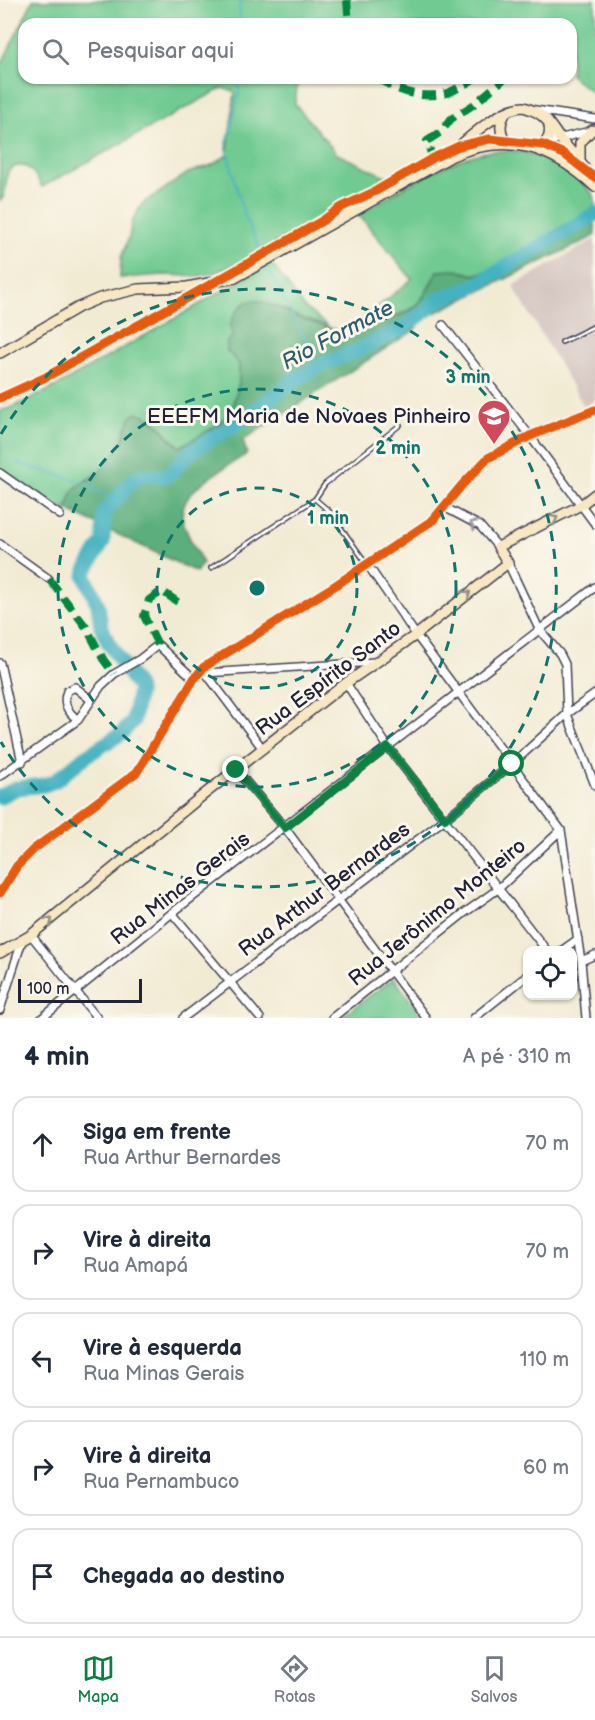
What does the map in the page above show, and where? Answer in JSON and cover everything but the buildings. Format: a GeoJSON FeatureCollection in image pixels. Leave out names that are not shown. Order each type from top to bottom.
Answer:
{"type":"FeatureCollection","features":[{"type":"Feature","properties":{"kind":"street"},"geometry":{"type":"LineString","coordinates":[[526,107],[547,120],[580,160],[595,187]]}},
{"type":"Feature","properties":{"kind":"street"},"geometry":{"type":"LineString","coordinates":[[435,166],[481,129],[511,110],[526,107],[595,119]]}},
{"type":"Feature","properties":{"kind":"street"},"geometry":{"type":"LineString","coordinates":[[505,114],[501,119],[500,130],[509,145]]}},
{"type":"Feature","properties":{"kind":"street"},"geometry":{"type":"LineString","coordinates":[[546,142],[550,129],[547,120]]}},
{"type":"Feature","properties":{"kind":"street"},"geometry":{"type":"LineString","coordinates":[[536,148],[546,142],[594,130]]}},
{"type":"Feature","properties":{"kind":"street"},"geometry":{"type":"LineString","coordinates":[[580,160],[580,143],[594,130]]}},
{"type":"Feature","properties":{"kind":"street"},"geometry":{"type":"LineString","coordinates":[[0,353],[79,307],[99,298],[138,289],[187,286],[236,278],[336,220],[470,149],[509,145],[536,148],[563,162],[595,187]]}},
{"type":"Feature","properties":{"kind":"street"},"geometry":{"type":"LineString","coordinates":[[443,325],[595,524]]}},
{"type":"Feature","properties":{"kind":"street"},"geometry":{"type":"LineString","coordinates":[[0,893],[17,866],[34,849],[137,772],[194,679],[433,520],[488,458],[530,436],[595,410]]}},
{"type":"Feature","properties":{"kind":"street"},"geometry":{"type":"LineString","coordinates":[[0,473],[60,515]]}},
{"type":"Feature","properties":{"kind":"street"},"geometry":{"type":"LineString","coordinates":[[498,547],[581,505],[595,494]]}},
{"type":"Feature","properties":{"kind":"street"},"geometry":{"type":"LineString","coordinates":[[447,504],[480,526],[498,547],[539,629],[565,663],[567,714],[595,785]]}},
{"type":"Feature","properties":{"kind":"street"},"geometry":{"type":"LineString","coordinates":[[0,544],[49,579]]}},
{"type":"Feature","properties":{"kind":"street","name":"Rua Espírito Santo"},"geometry":{"type":"LineString","coordinates":[[0,953],[31,935],[346,683],[416,634],[508,563]]}},
{"type":"Feature","properties":{"kind":"street"},"geometry":{"type":"LineString","coordinates":[[367,564],[561,830],[582,961],[586,1018]]}},
{"type":"Feature","properties":{"kind":"street","name":"Rua Minas Gerais"},"geometry":{"type":"LineString","coordinates":[[42,1018],[172,913],[595,587]]}},
{"type":"Feature","properties":{"kind":"street"},"geometry":{"type":"LineString","coordinates":[[0,776],[78,720],[101,686],[114,674],[158,645],[194,679]]}},
{"type":"Feature","properties":{"kind":"street"},"geometry":{"type":"LineString","coordinates":[[205,671],[378,662]]}},
{"type":"Feature","properties":{"kind":"street"},"geometry":{"type":"LineString","coordinates":[[0,663],[22,762]]}},
{"type":"Feature","properties":{"kind":"street"},"geometry":{"type":"LineString","coordinates":[[205,671],[263,749]]}},
{"type":"Feature","properties":{"kind":"street"},"geometry":{"type":"LineString","coordinates":[[346,683],[388,747],[543,946]]}},
{"type":"Feature","properties":{"kind":"street"},"geometry":{"type":"LineString","coordinates":[[78,720],[68,710],[65,697],[67,691],[75,687],[91,700]]}},
{"type":"Feature","properties":{"kind":"street","name":"Rua Arthur Bernardes"},"geometry":{"type":"LineString","coordinates":[[183,1018],[445,819],[512,764],[567,714],[595,694]]}},
{"type":"Feature","properties":{"kind":"street"},"geometry":{"type":"LineString","coordinates":[[236,770],[285,828],[426,1018]]}},
{"type":"Feature","properties":{"kind":"street","name":"Rua Jerônimo Monteiro"},"geometry":{"type":"LineString","coordinates":[[332,1018],[498,889],[561,830]]}},
{"type":"Feature","properties":{"kind":"street"},"geometry":{"type":"LineString","coordinates":[[172,913],[260,1018]]}},
{"type":"Feature","properties":{"kind":"street"},"geometry":{"type":"LineString","coordinates":[[31,935],[97,1018]]}},
{"type":"Feature","properties":{"kind":"street"},"geometry":{"type":"LineString","coordinates":[[568,946],[578,939]]}},
{"type":"Feature","properties":{"kind":"street"},"geometry":{"type":"LineString","coordinates":[[0,1010],[22,941]]}},
{"type":"Feature","properties":{"kind":"street"},"geometry":{"type":"LineString","coordinates":[[582,961],[595,955]]}},
{"type":"Feature","properties":{"kind":"street"},"geometry":{"type":"LineString","coordinates":[[474,1018],[523,979]]}},
{"type":"Feature","properties":{"kind":"lane"},"geometry":{"type":"LineString","coordinates":[[562,342],[595,326]]}},
{"type":"Feature","properties":{"kind":"lane"},"geometry":{"type":"LineString","coordinates":[[211,568],[315,499],[324,484],[400,425]]}},
{"type":"Feature","properties":{"kind":"lane"},"geometry":{"type":"LineString","coordinates":[[315,499],[329,511],[367,564]]}},
{"type":"Feature","properties":{"kind":"shaded area"},"geometry":{"type":"Polygon","coordinates":[[[595,239],[595,400],[584,406],[513,286],[595,239]]]}},
{"type":"Feature","properties":{"kind":"green space"},"geometry":{"type":"Polygon","coordinates":[[[33,0],[595,0],[595,95],[577,81],[577,18],[24,18],[33,0]]]}},
{"type":"Feature","properties":{"kind":"green space"},"geometry":{"type":"Polygon","coordinates":[[[18,30],[18,84],[297,84],[295,104],[337,154],[394,180],[235,265],[213,273],[196,276],[163,275],[120,278],[121,258],[132,222],[142,204],[188,173],[212,165],[227,155],[235,92],[222,88],[42,187],[29,168],[14,167],[8,171],[4,196],[0,201],[0,67],[18,30]]]}},
{"type":"Feature","properties":{"kind":"green space"},"geometry":{"type":"Polygon","coordinates":[[[380,84],[412,84],[399,86],[380,84]]]}},
{"type":"Feature","properties":{"kind":"green space"},"geometry":{"type":"Polygon","coordinates":[[[491,151],[529,153],[563,168],[591,192],[595,201],[595,215],[552,242],[533,248],[524,248],[510,261],[484,272],[474,275],[465,272],[433,279],[421,300],[410,310],[347,332],[412,279],[358,214],[440,168],[491,151]]]}},
{"type":"Feature","properties":{"kind":"green space"},"geometry":{"type":"Polygon","coordinates":[[[595,215],[595,236],[426,317],[413,331],[243,440],[247,454],[215,473],[194,490],[183,510],[183,521],[187,532],[203,563],[196,572],[67,510],[76,487],[99,473],[122,444],[130,418],[137,413],[150,418],[180,447],[218,425],[232,410],[239,383],[239,364],[227,351],[227,342],[233,336],[230,327],[233,319],[243,304],[252,301],[262,302],[325,327],[343,331],[357,330],[378,321],[405,314],[413,309],[424,296],[438,271],[456,270],[474,275],[484,272],[510,261],[524,248],[533,248],[552,242],[595,215]]]}},
{"type":"Feature","properties":{"kind":"green space"},"geometry":{"type":"Polygon","coordinates":[[[271,263],[305,308],[329,327],[296,316],[281,308],[253,300],[242,306],[235,314],[233,336],[227,342],[239,364],[239,383],[232,410],[218,425],[180,447],[153,419],[126,427],[113,457],[98,474],[79,486],[67,510],[30,496],[0,474],[0,411],[57,386],[271,263]]]}},
{"type":"Feature","properties":{"kind":"green space"},"geometry":{"type":"Polygon","coordinates":[[[394,978],[423,1018],[340,1018],[394,978]]]}},
{"type":"Feature","properties":{"kind":"waterway"},"geometry":{"type":"LineString","coordinates":[[240,0],[240,18]]}},
{"type":"Feature","properties":{"kind":"waterway"},"geometry":{"type":"LineString","coordinates":[[239,84],[239,94],[226,148],[244,214],[260,250]]}},
{"type":"Feature","properties":{"kind":"waterway","name":"Rio Formate"},"geometry":{"type":"LineString","coordinates":[[0,797],[17,788],[44,785],[55,781],[86,756],[122,733],[133,721],[139,689],[108,642],[101,626],[98,605],[85,576],[86,570],[103,542],[104,513],[133,480],[143,475],[170,474],[190,452],[245,418],[295,380],[323,364],[357,351],[401,329],[425,312],[435,301],[474,286],[595,214]]}},
{"type":"Feature","properties":{"kind":"waterway"},"geometry":{"type":"LineString","coordinates":[[270,272],[319,366]]}},
{"type":"Feature","properties":{"kind":"waterway"},"geometry":{"type":"LineString","coordinates":[[16,463],[83,482],[114,501]]}},
{"type":"Feature","properties":{"kind":"marked path"},"geometry":{"type":"LineString","coordinates":[[347,0],[348,18]]}},
{"type":"Feature","properties":{"kind":"marked path"},"geometry":{"type":"LineString","coordinates":[[388,84],[403,91],[422,95],[450,92],[465,84]]}},
{"type":"Feature","properties":{"kind":"marked path"},"geometry":{"type":"LineString","coordinates":[[434,163],[427,141],[441,132],[451,119],[473,105],[498,84]]}},
{"type":"Feature","properties":{"kind":"marked path"},"geometry":{"type":"LineString","coordinates":[[49,579],[86,627],[114,674]]}},
{"type":"Feature","properties":{"kind":"marked path"},"geometry":{"type":"LineString","coordinates":[[158,645],[144,616],[149,600],[162,591],[179,603]]}},
{"type":"Feature","properties":{"kind":"cycle path"},"geometry":{"type":"LineString","coordinates":[[0,398],[46,377],[322,221],[342,207],[459,146],[490,139],[543,145],[564,154],[595,178]]}},
{"type":"Feature","properties":{"kind":"cycle path"},"geometry":{"type":"LineString","coordinates":[[0,893],[17,866],[34,849],[137,772],[194,679],[204,667],[336,585],[433,520],[488,458],[530,436],[595,410]]}},
{"type":"Feature","properties":{"kind":"place","name":"EEEFM Maria de Novaes Pinheiro"},"geometry":{"type":"Point","coordinates":[494,445]}},
{"type":"Feature","properties":{"kind":"route"},"geometry":{"type":"LineString","coordinates":[[236,770],[285,828],[388,747],[445,819],[512,764]]}}]}
